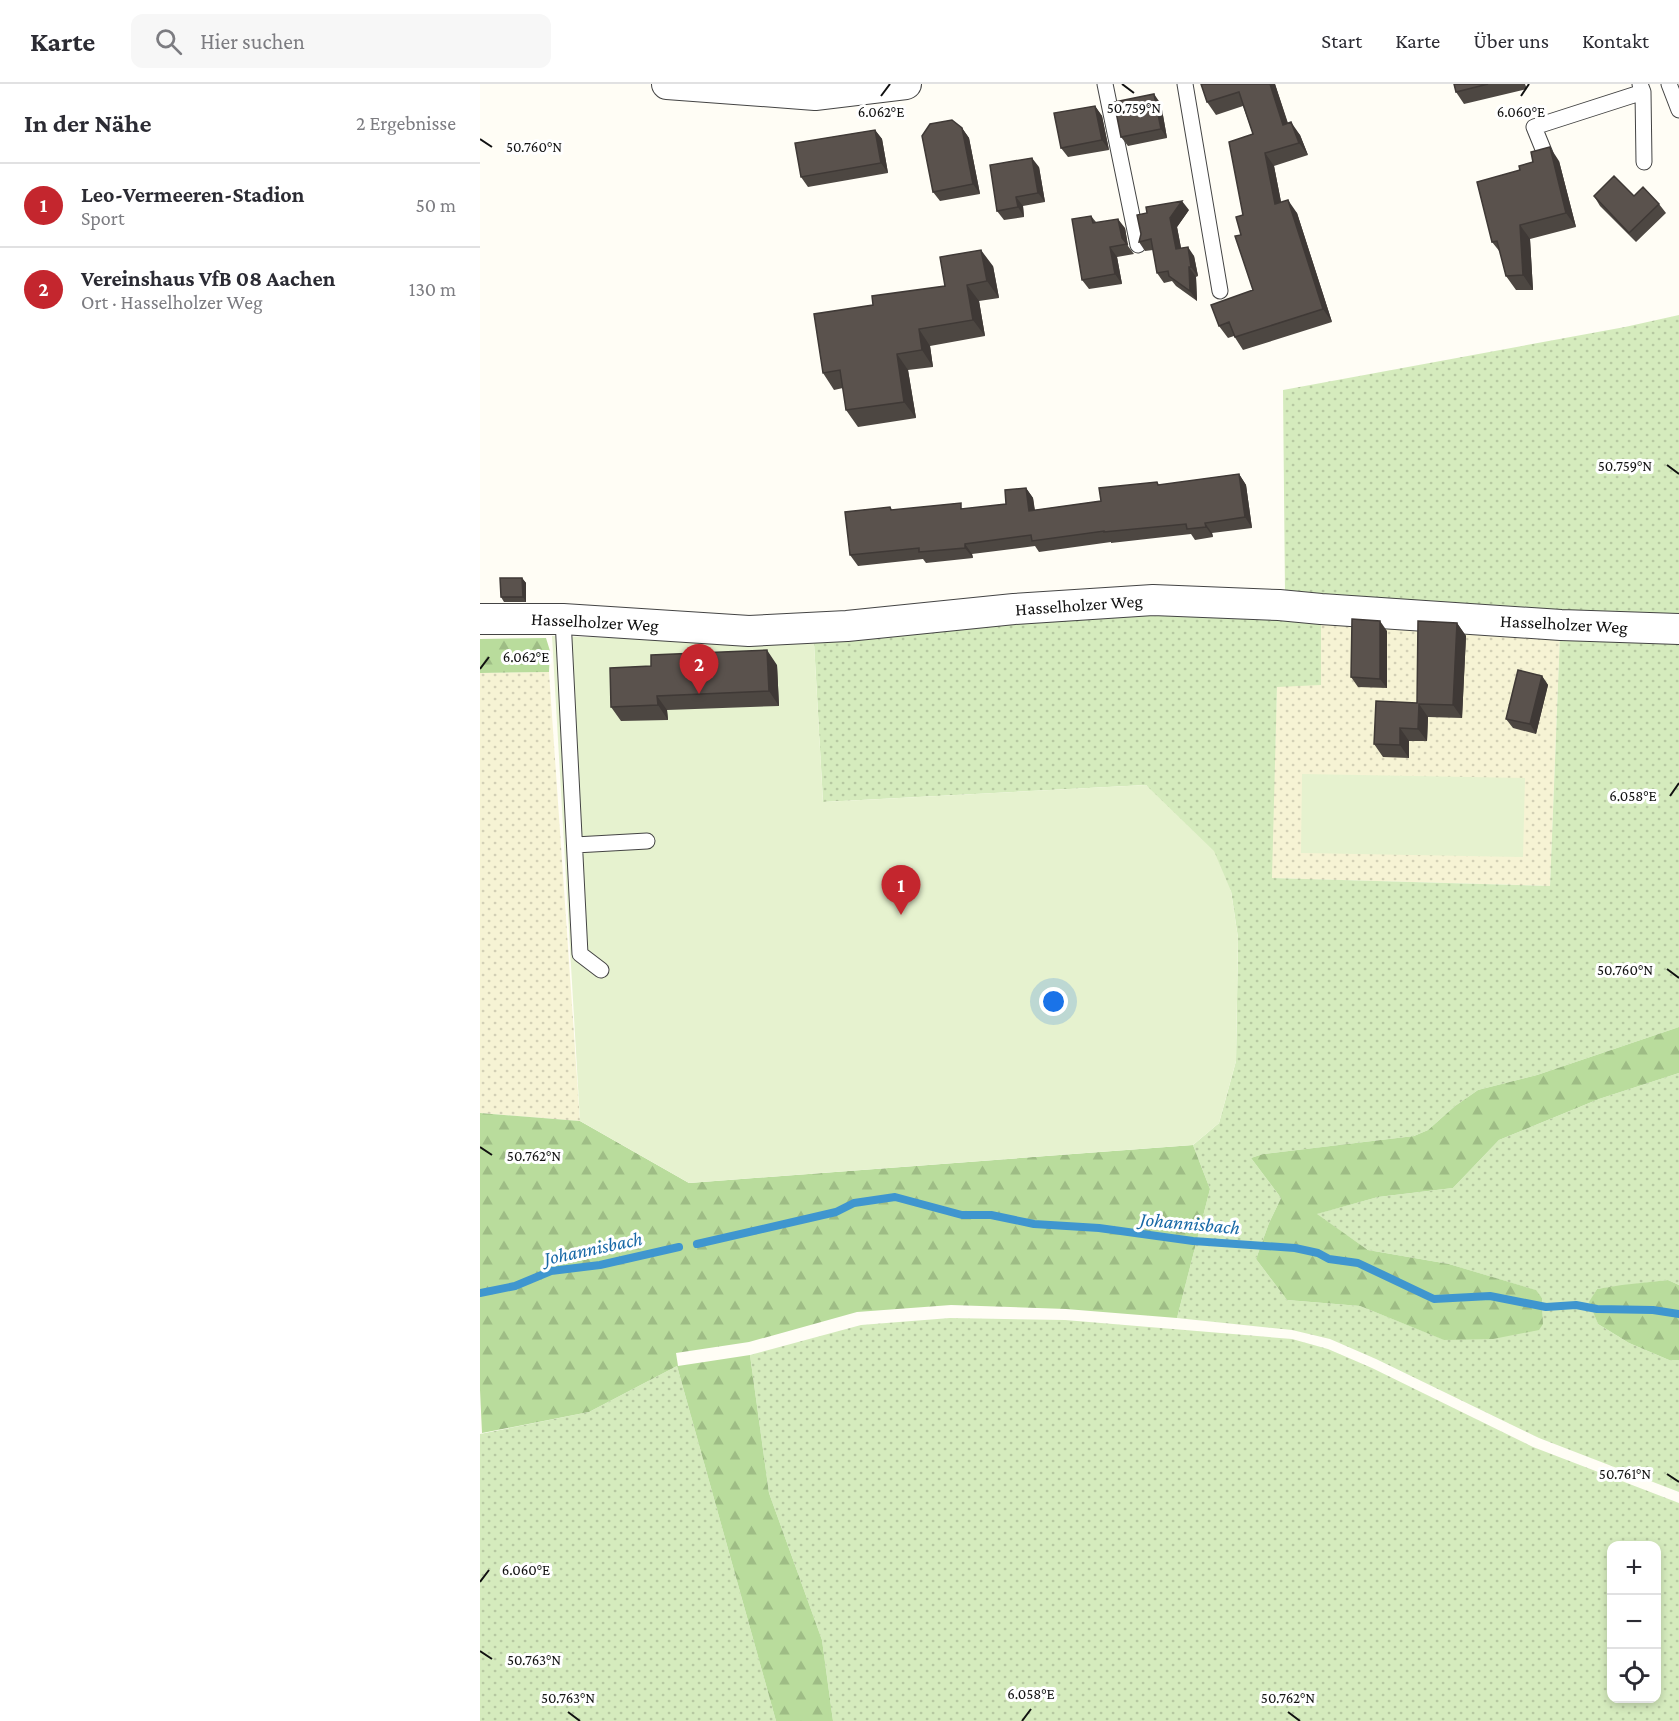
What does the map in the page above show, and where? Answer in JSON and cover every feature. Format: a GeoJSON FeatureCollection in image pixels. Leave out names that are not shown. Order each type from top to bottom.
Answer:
{"type":"FeatureCollection","features":[{"type":"Feature","properties":{"kind":"street"},"geometry":{"type":"LineString","coordinates":[[667,84],[815,95],[906,84]]}},
{"type":"Feature","properties":{"kind":"street","name":"Hasselholzer Weg"},"geometry":{"type":"LineString","coordinates":[[480,619],[562,619],[749,631],[847,627],[1014,609],[1154,600],[1279,605],[1551,625],[1679,628]]}},
{"type":"Feature","properties":{"kind":"lane"},"geometry":{"type":"LineString","coordinates":[[1105,84],[1138,245]]}},
{"type":"Feature","properties":{"kind":"lane"},"geometry":{"type":"LineString","coordinates":[[1185,84],[1220,291]]}},
{"type":"Feature","properties":{"kind":"lane"},"geometry":{"type":"LineString","coordinates":[[1670,84],[1679,110]]}},
{"type":"Feature","properties":{"kind":"lane"},"geometry":{"type":"LineString","coordinates":[[1545,154],[1534,127],[1642,88],[1644,162]]}},
{"type":"Feature","properties":{"kind":"lane"},"geometry":{"type":"LineString","coordinates":[[562,619],[580,954],[600,970]]}},
{"type":"Feature","properties":{"kind":"lane"},"geometry":{"type":"LineString","coordinates":[[575,845],[647,841]]}},
{"type":"Feature","properties":{"kind":"shaded area"},"geometry":{"type":"Polygon","coordinates":[[[1321,620],[1560,634],[1550,886],[1271,878],[1277,686],[1321,620]]]}},
{"type":"Feature","properties":{"kind":"shaded area"},"geometry":{"type":"Polygon","coordinates":[[[549,672],[580,1121],[480,1113],[480,673],[549,672]]]}},
{"type":"Feature","properties":{"kind":"green space"},"geometry":{"type":"Polygon","coordinates":[[[1679,315],[1679,620],[1285,594],[1283,390],[1679,315]]]}},
{"type":"Feature","properties":{"kind":"green space"},"geometry":{"type":"Polygon","coordinates":[[[1144,612],[1321,620],[1321,685],[1277,687],[1272,878],[1550,886],[1560,634],[1679,638],[1679,1027],[1537,1075],[1478,1090],[1455,1106],[1428,1130],[1414,1136],[1263,1154],[1251,1158],[1281,1198],[1256,1259],[1287,1300],[1360,1306],[1445,1340],[1543,1324],[1542,1298],[1535,1290],[1449,1264],[1368,1250],[1316,1214],[1378,1197],[1453,1188],[1499,1140],[1599,1099],[1679,1073],[1679,1285],[1668,1280],[1597,1289],[1590,1302],[1598,1324],[1629,1343],[1669,1360],[1679,1360],[1679,1492],[1539,1438],[1330,1339],[1292,1330],[1177,1318],[1210,1189],[1193,1145],[1219,1123],[1236,1061],[1238,938],[1231,891],[1146,785],[823,802],[814,643],[1025,616],[1144,612]]]}},
{"type":"Feature","properties":{"kind":"green space"},"geometry":{"type":"Polygon","coordinates":[[[552,636],[814,643],[823,802],[1146,785],[1214,851],[1231,891],[1238,938],[1236,1061],[1219,1123],[1193,1145],[689,1183],[580,1121],[552,636]]]}},
{"type":"Feature","properties":{"kind":"green space"},"geometry":{"type":"Polygon","coordinates":[[[546,638],[550,651],[549,672],[480,673],[480,639],[546,638]]]}},
{"type":"Feature","properties":{"kind":"green space"},"geometry":{"type":"Polygon","coordinates":[[[1302,774],[1525,778],[1523,857],[1301,853],[1302,774]]]}},
{"type":"Feature","properties":{"kind":"green space"},"geometry":{"type":"Polygon","coordinates":[[[1679,1027],[1679,1073],[1599,1099],[1499,1140],[1453,1188],[1378,1197],[1317,1214],[1368,1250],[1449,1264],[1536,1290],[1542,1298],[1543,1324],[1539,1330],[1493,1339],[1444,1340],[1360,1306],[1287,1300],[1256,1259],[1281,1198],[1251,1158],[1263,1154],[1414,1136],[1428,1130],[1455,1106],[1478,1090],[1537,1075],[1679,1027]]]}},
{"type":"Feature","properties":{"kind":"green space"},"geometry":{"type":"Polygon","coordinates":[[[480,1113],[580,1121],[689,1183],[1193,1145],[1210,1189],[1177,1318],[1066,1309],[951,1305],[857,1312],[749,1342],[676,1353],[678,1366],[750,1355],[769,1493],[822,1640],[833,1721],[776,1721],[677,1366],[589,1412],[482,1433],[480,1113]]]}},
{"type":"Feature","properties":{"kind":"green space"},"geometry":{"type":"Polygon","coordinates":[[[1668,1280],[1679,1285],[1679,1360],[1669,1360],[1629,1343],[1598,1324],[1589,1302],[1597,1289],[1668,1280]]]}},
{"type":"Feature","properties":{"kind":"green space"},"geometry":{"type":"Polygon","coordinates":[[[950,1318],[1065,1320],[1292,1339],[1328,1349],[1372,1368],[1533,1447],[1679,1503],[1679,1721],[833,1721],[822,1640],[769,1493],[750,1355],[861,1325],[950,1318]]]}},
{"type":"Feature","properties":{"kind":"green space"},"geometry":{"type":"Polygon","coordinates":[[[677,1366],[776,1721],[480,1721],[480,1434],[589,1412],[677,1366]]]}},
{"type":"Feature","properties":{"kind":"building"},"geometry":{"type":"Polygon","coordinates":[[[1201,84],[1270,84],[1283,125],[1291,122],[1299,143],[1265,153],[1275,204],[1288,200],[1323,309],[1235,337],[1229,322],[1219,326],[1211,305],[1253,290],[1235,236],[1241,235],[1236,217],[1243,215],[1229,142],[1253,134],[1239,92],[1207,102],[1201,84]]]}},
{"type":"Feature","properties":{"kind":"building"},"geometry":{"type":"Polygon","coordinates":[[[1454,84],[1488,84],[1456,92],[1454,84]]]}},
{"type":"Feature","properties":{"kind":"building"},"geometry":{"type":"Polygon","coordinates":[[[1154,94],[1161,129],[1121,137],[1114,102],[1154,94]]]}},
{"type":"Feature","properties":{"kind":"building"},"geometry":{"type":"Polygon","coordinates":[[[1095,106],[1102,140],[1061,148],[1054,113],[1095,106]]]}},
{"type":"Feature","properties":{"kind":"building"},"geometry":{"type":"Polygon","coordinates":[[[952,120],[962,128],[973,184],[933,192],[922,136],[930,124],[952,120]]]}},
{"type":"Feature","properties":{"kind":"building"},"geometry":{"type":"Polygon","coordinates":[[[875,130],[881,163],[801,177],[795,143],[875,130]]]}},
{"type":"Feature","properties":{"kind":"building"},"geometry":{"type":"Polygon","coordinates":[[[1550,147],[1566,213],[1520,225],[1523,275],[1506,276],[1497,241],[1492,242],[1477,182],[1520,170],[1519,166],[1533,162],[1531,152],[1550,147]]]}},
{"type":"Feature","properties":{"kind":"building"},"geometry":{"type":"Polygon","coordinates":[[[1032,158],[1038,193],[1016,197],[1018,207],[997,211],[990,165],[1032,158]]]}},
{"type":"Feature","properties":{"kind":"building"},"geometry":{"type":"Polygon","coordinates":[[[1614,176],[1634,196],[1643,187],[1659,204],[1629,233],[1594,196],[1614,176]]]}},
{"type":"Feature","properties":{"kind":"building"},"geometry":{"type":"Polygon","coordinates":[[[1182,201],[1170,218],[1176,249],[1188,247],[1191,267],[1189,267],[1190,291],[1169,276],[1168,271],[1157,273],[1151,239],[1139,242],[1141,234],[1137,215],[1147,213],[1146,207],[1182,201]]]}},
{"type":"Feature","properties":{"kind":"building"},"geometry":{"type":"Polygon","coordinates":[[[1091,216],[1093,223],[1118,219],[1122,238],[1127,244],[1110,247],[1115,274],[1082,280],[1072,219],[1091,216]]]}},
{"type":"Feature","properties":{"kind":"building"},"geometry":{"type":"Polygon","coordinates":[[[981,250],[987,281],[967,285],[973,320],[919,329],[922,350],[897,354],[904,402],[846,410],[840,370],[823,373],[814,314],[873,305],[872,296],[945,286],[940,257],[981,250]]]}},
{"type":"Feature","properties":{"kind":"building"},"geometry":{"type":"Polygon","coordinates":[[[1239,474],[1245,517],[1205,523],[1206,527],[1187,529],[1186,524],[1104,531],[1032,541],[1031,535],[965,544],[965,548],[919,552],[919,548],[850,555],[845,512],[961,503],[961,509],[1006,504],[1005,490],[1026,488],[1029,511],[1101,501],[1099,488],[1157,482],[1158,485],[1239,474]]]}},
{"type":"Feature","properties":{"kind":"building"},"geometry":{"type":"Polygon","coordinates":[[[500,578],[522,578],[523,597],[501,597],[500,578]]]}},
{"type":"Feature","properties":{"kind":"building"},"geometry":{"type":"Polygon","coordinates":[[[1352,619],[1380,621],[1380,679],[1351,677],[1352,619]]]}},
{"type":"Feature","properties":{"kind":"building"},"geometry":{"type":"Polygon","coordinates":[[[1418,621],[1457,623],[1453,705],[1419,704],[1418,729],[1400,728],[1400,745],[1374,744],[1376,701],[1417,703],[1418,621]]]}},
{"type":"Feature","properties":{"kind":"building"},"geometry":{"type":"Polygon","coordinates":[[[767,650],[769,691],[657,696],[658,705],[611,707],[610,668],[651,666],[651,655],[767,650]]]}},
{"type":"Feature","properties":{"kind":"building"},"geometry":{"type":"Polygon","coordinates":[[[1518,670],[1542,676],[1530,724],[1506,719],[1518,670]]]}},
{"type":"Feature","properties":{"kind":"waterway","name":"Johannisbach"},"geometry":{"type":"LineString","coordinates":[[697,1244],[836,1212],[854,1203],[895,1197],[962,1215],[991,1215],[1034,1224],[1099,1228],[1193,1241],[1295,1248],[1318,1253],[1329,1259],[1358,1263],[1434,1299],[1490,1296],[1546,1307],[1576,1305],[1597,1309],[1653,1310],[1679,1314]]}},
{"type":"Feature","properties":{"kind":"waterway","name":"Johannisbach"},"geometry":{"type":"LineString","coordinates":[[480,1293],[515,1286],[551,1271],[600,1265],[679,1247]]}},
{"type":"Feature","properties":{"kind":"place","name":"Vereinshaus VfB 08 Aachen"},"geometry":{"type":"Point","coordinates":[699,694]}},
{"type":"Feature","properties":{"kind":"place","name":"Leo-Vermeeren-Stadion"},"geometry":{"type":"Point","coordinates":[901,915]}}]}
